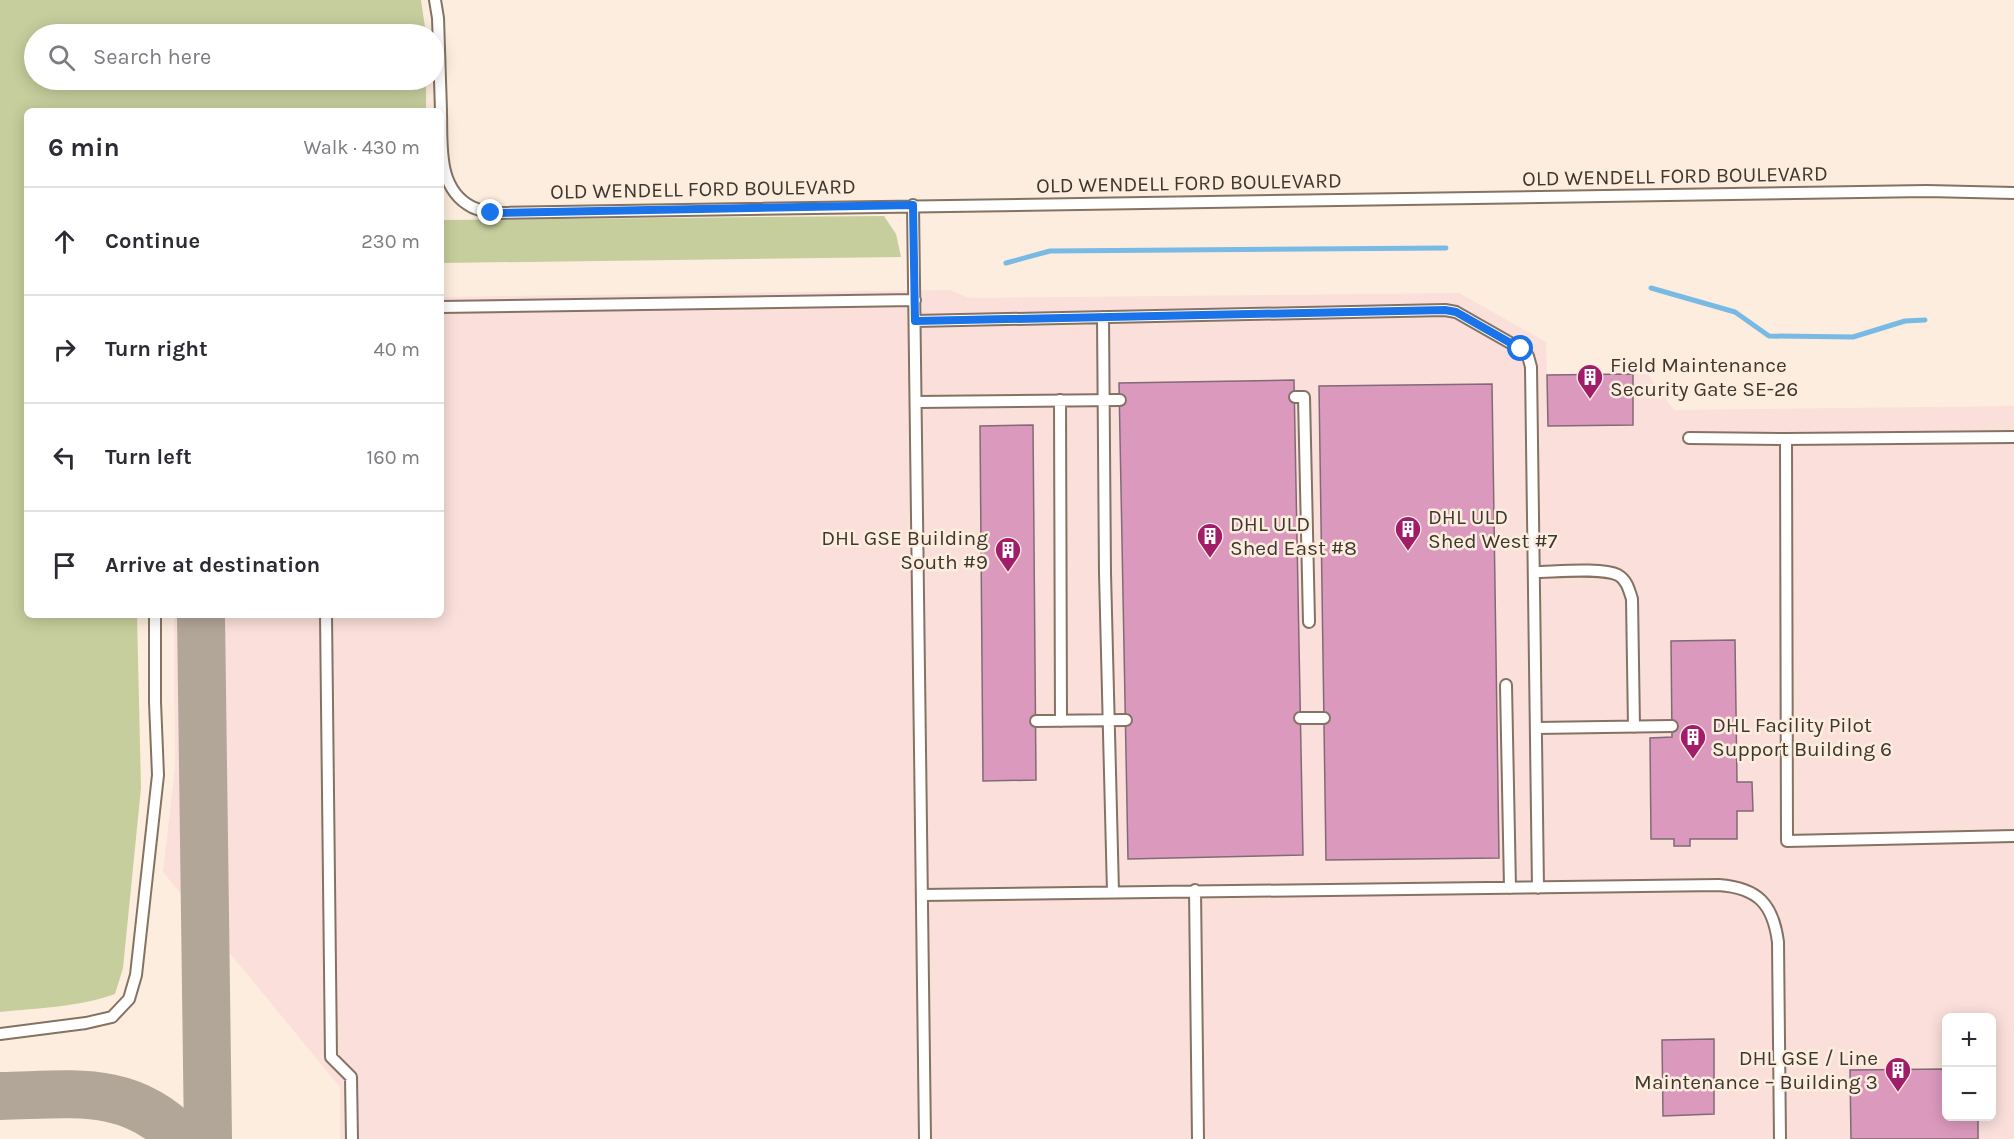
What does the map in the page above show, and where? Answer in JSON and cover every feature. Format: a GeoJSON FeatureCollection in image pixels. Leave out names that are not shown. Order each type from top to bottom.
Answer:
{"type":"FeatureCollection","features":[{"type":"Feature","properties":{"kind":"lane","name":"OLD WENDELL FORD BOULEVARD"},"geometry":{"type":"LineString","coordinates":[[435,0],[438,24]]}},
{"type":"Feature","properties":{"kind":"lane","name":"OLD WENDELL FORD BOULEVARD"},"geometry":{"type":"LineString","coordinates":[[440,90],[441,108]]}},
{"type":"Feature","properties":{"kind":"lane","name":"OLD WENDELL FORD BOULEVARD"},"geometry":{"type":"LineString","coordinates":[[444,167],[448,183],[457,196],[472,207],[491,213],[1927,191],[2014,193]]}},
{"type":"Feature","properties":{"kind":"lane"},"geometry":{"type":"LineString","coordinates":[[913,205],[926,1139]]}},
{"type":"Feature","properties":{"kind":"lane"},"geometry":{"type":"LineString","coordinates":[[444,306],[915,300]]}},
{"type":"Feature","properties":{"kind":"lane"},"geometry":{"type":"LineString","coordinates":[[915,321],[1445,310],[1456,312],[1521,349],[1528,356],[1531,367],[1538,888]]}},
{"type":"Feature","properties":{"kind":"lane"},"geometry":{"type":"LineString","coordinates":[[1103,317],[1105,573],[1113,892]]}},
{"type":"Feature","properties":{"kind":"lane"},"geometry":{"type":"LineString","coordinates":[[1294,397],[1304,397],[1309,622]]}},
{"type":"Feature","properties":{"kind":"lane"},"geometry":{"type":"LineString","coordinates":[[917,402],[1120,399]]}},
{"type":"Feature","properties":{"kind":"lane"},"geometry":{"type":"LineString","coordinates":[[1060,400],[1061,721]]}},
{"type":"Feature","properties":{"kind":"lane"},"geometry":{"type":"LineString","coordinates":[[1689,438],[2014,437]]}},
{"type":"Feature","properties":{"kind":"lane"},"geometry":{"type":"LineString","coordinates":[[1786,439],[1787,841],[2014,836]]}},
{"type":"Feature","properties":{"kind":"lane"},"geometry":{"type":"LineString","coordinates":[[1534,572],[1607,572],[1620,576],[1628,585],[1632,598],[1634,727]]}},
{"type":"Feature","properties":{"kind":"lane"},"geometry":{"type":"LineString","coordinates":[[0,1034],[86,1023],[112,1017],[129,999],[136,975],[158,775],[155,618]]}},
{"type":"Feature","properties":{"kind":"lane"},"geometry":{"type":"LineString","coordinates":[[326,618],[331,1057],[351,1077],[352,1139]]}},
{"type":"Feature","properties":{"kind":"lane"},"geometry":{"type":"LineString","coordinates":[[1506,685],[1509,888]]}},
{"type":"Feature","properties":{"kind":"lane"},"geometry":{"type":"LineString","coordinates":[[1300,718],[1324,718]]}},
{"type":"Feature","properties":{"kind":"lane"},"geometry":{"type":"LineString","coordinates":[[1036,721],[1126,720]]}},
{"type":"Feature","properties":{"kind":"lane"},"geometry":{"type":"LineString","coordinates":[[1536,728],[1672,726]]}},
{"type":"Feature","properties":{"kind":"lane"},"geometry":{"type":"LineString","coordinates":[[922,895],[1195,890],[1738,886],[1753,892],[1762,901],[1776,925],[1780,1139]]}},
{"type":"Feature","properties":{"kind":"lane"},"geometry":{"type":"LineString","coordinates":[[1195,890],[1198,1139]]}},
{"type":"Feature","properties":{"kind":"shaded area"},"geometry":{"type":"Polygon","coordinates":[[[950,290],[969,298],[1459,293],[1546,342],[1547,375],[1648,374],[1674,410],[2014,406],[2014,1139],[340,1139],[340,1087],[163,872],[175,768],[174,618],[444,618],[444,297],[950,290]]]}},
{"type":"Feature","properties":{"kind":"green space"},"geometry":{"type":"Polygon","coordinates":[[[0,0],[421,0],[425,24],[24,24],[24,90],[426,90],[426,108],[24,108],[24,618],[137,618],[141,788],[123,968],[115,994],[73,1004],[0,1012],[0,0]]]}},
{"type":"Feature","properties":{"kind":"green space"},"geometry":{"type":"Polygon","coordinates":[[[884,216],[896,234],[901,257],[444,263],[444,220],[884,216]]]}},
{"type":"Feature","properties":{"kind":"building","name":"Field Maintenance Security Gate SE-26"},"geometry":{"type":"Polygon","coordinates":[[[1633,374],[1633,425],[1548,426],[1547,375],[1633,374]]]}},
{"type":"Feature","properties":{"kind":"building","name":"DHL ULD Shed East #8"},"geometry":{"type":"Polygon","coordinates":[[[1294,380],[1303,855],[1128,859],[1119,383],[1294,380]]]}},
{"type":"Feature","properties":{"kind":"building","name":"DHL ULD Shed West #7"},"geometry":{"type":"Polygon","coordinates":[[[1492,384],[1499,858],[1326,860],[1319,386],[1492,384]]]}},
{"type":"Feature","properties":{"kind":"building","name":"DHL GSE Building South #9"},"geometry":{"type":"Polygon","coordinates":[[[1033,425],[1036,780],[983,781],[980,426],[1033,425]]]}},
{"type":"Feature","properties":{"kind":"building","name":"DHL Facility Pilot Support Building 6"},"geometry":{"type":"Polygon","coordinates":[[[1735,640],[1737,782],[1752,782],[1753,811],[1737,811],[1737,839],[1690,839],[1690,846],[1674,846],[1674,839],[1651,839],[1650,738],[1672,737],[1671,641],[1735,640]]]}},
{"type":"Feature","properties":{"kind":"building"},"geometry":{"type":"Polygon","coordinates":[[[1714,1039],[1714,1114],[1663,1116],[1662,1040],[1714,1039]]]}},
{"type":"Feature","properties":{"kind":"building","name":"DHL GSE / Line Maintenance – Building 3"},"geometry":{"type":"Polygon","coordinates":[[[1942,1069],[1942,1121],[1978,1121],[1978,1139],[1851,1139],[1850,1070],[1942,1069]]]}},
{"type":"Feature","properties":{"kind":"waterway"},"geometry":{"type":"LineString","coordinates":[[1006,263],[1050,251],[1446,248]]}},
{"type":"Feature","properties":{"kind":"waterway"},"geometry":{"type":"LineString","coordinates":[[1651,288],[1735,312],[1769,336],[1853,337],[1905,321],[1925,320]]}},
{"type":"Feature","properties":{"kind":"taxiway"},"geometry":{"type":"LineString","coordinates":[[201,618],[208,1139]]}},
{"type":"Feature","properties":{"kind":"taxiway"},"geometry":{"type":"LineString","coordinates":[[0,1096],[74,1094],[120,1101],[141,1109],[162,1121],[182,1139]]}},
{"type":"Feature","properties":{"kind":"place","name":"Field Maintenance Security Gate SE-26"},"geometry":{"type":"Point","coordinates":[1590,400]}},
{"type":"Feature","properties":{"kind":"place","name":"DHL ULD Shed West #7"},"geometry":{"type":"Point","coordinates":[1408,552]}},
{"type":"Feature","properties":{"kind":"place","name":"DHL ULD Shed East #8"},"geometry":{"type":"Point","coordinates":[1210,559]}},
{"type":"Feature","properties":{"kind":"place","name":"DHL GSE Building South #9"},"geometry":{"type":"Point","coordinates":[1008,573]}},
{"type":"Feature","properties":{"kind":"place","name":"DHL Facility Pilot Support Building 6"},"geometry":{"type":"Point","coordinates":[1693,760]}},
{"type":"Feature","properties":{"kind":"place","name":"DHL GSE / Line Maintenance – Building 3"},"geometry":{"type":"Point","coordinates":[1898,1093]}},
{"type":"Feature","properties":{"kind":"route"},"geometry":{"type":"LineString","coordinates":[[491,213],[913,205],[915,321],[1445,310],[1456,312],[1521,349]]}}]}
